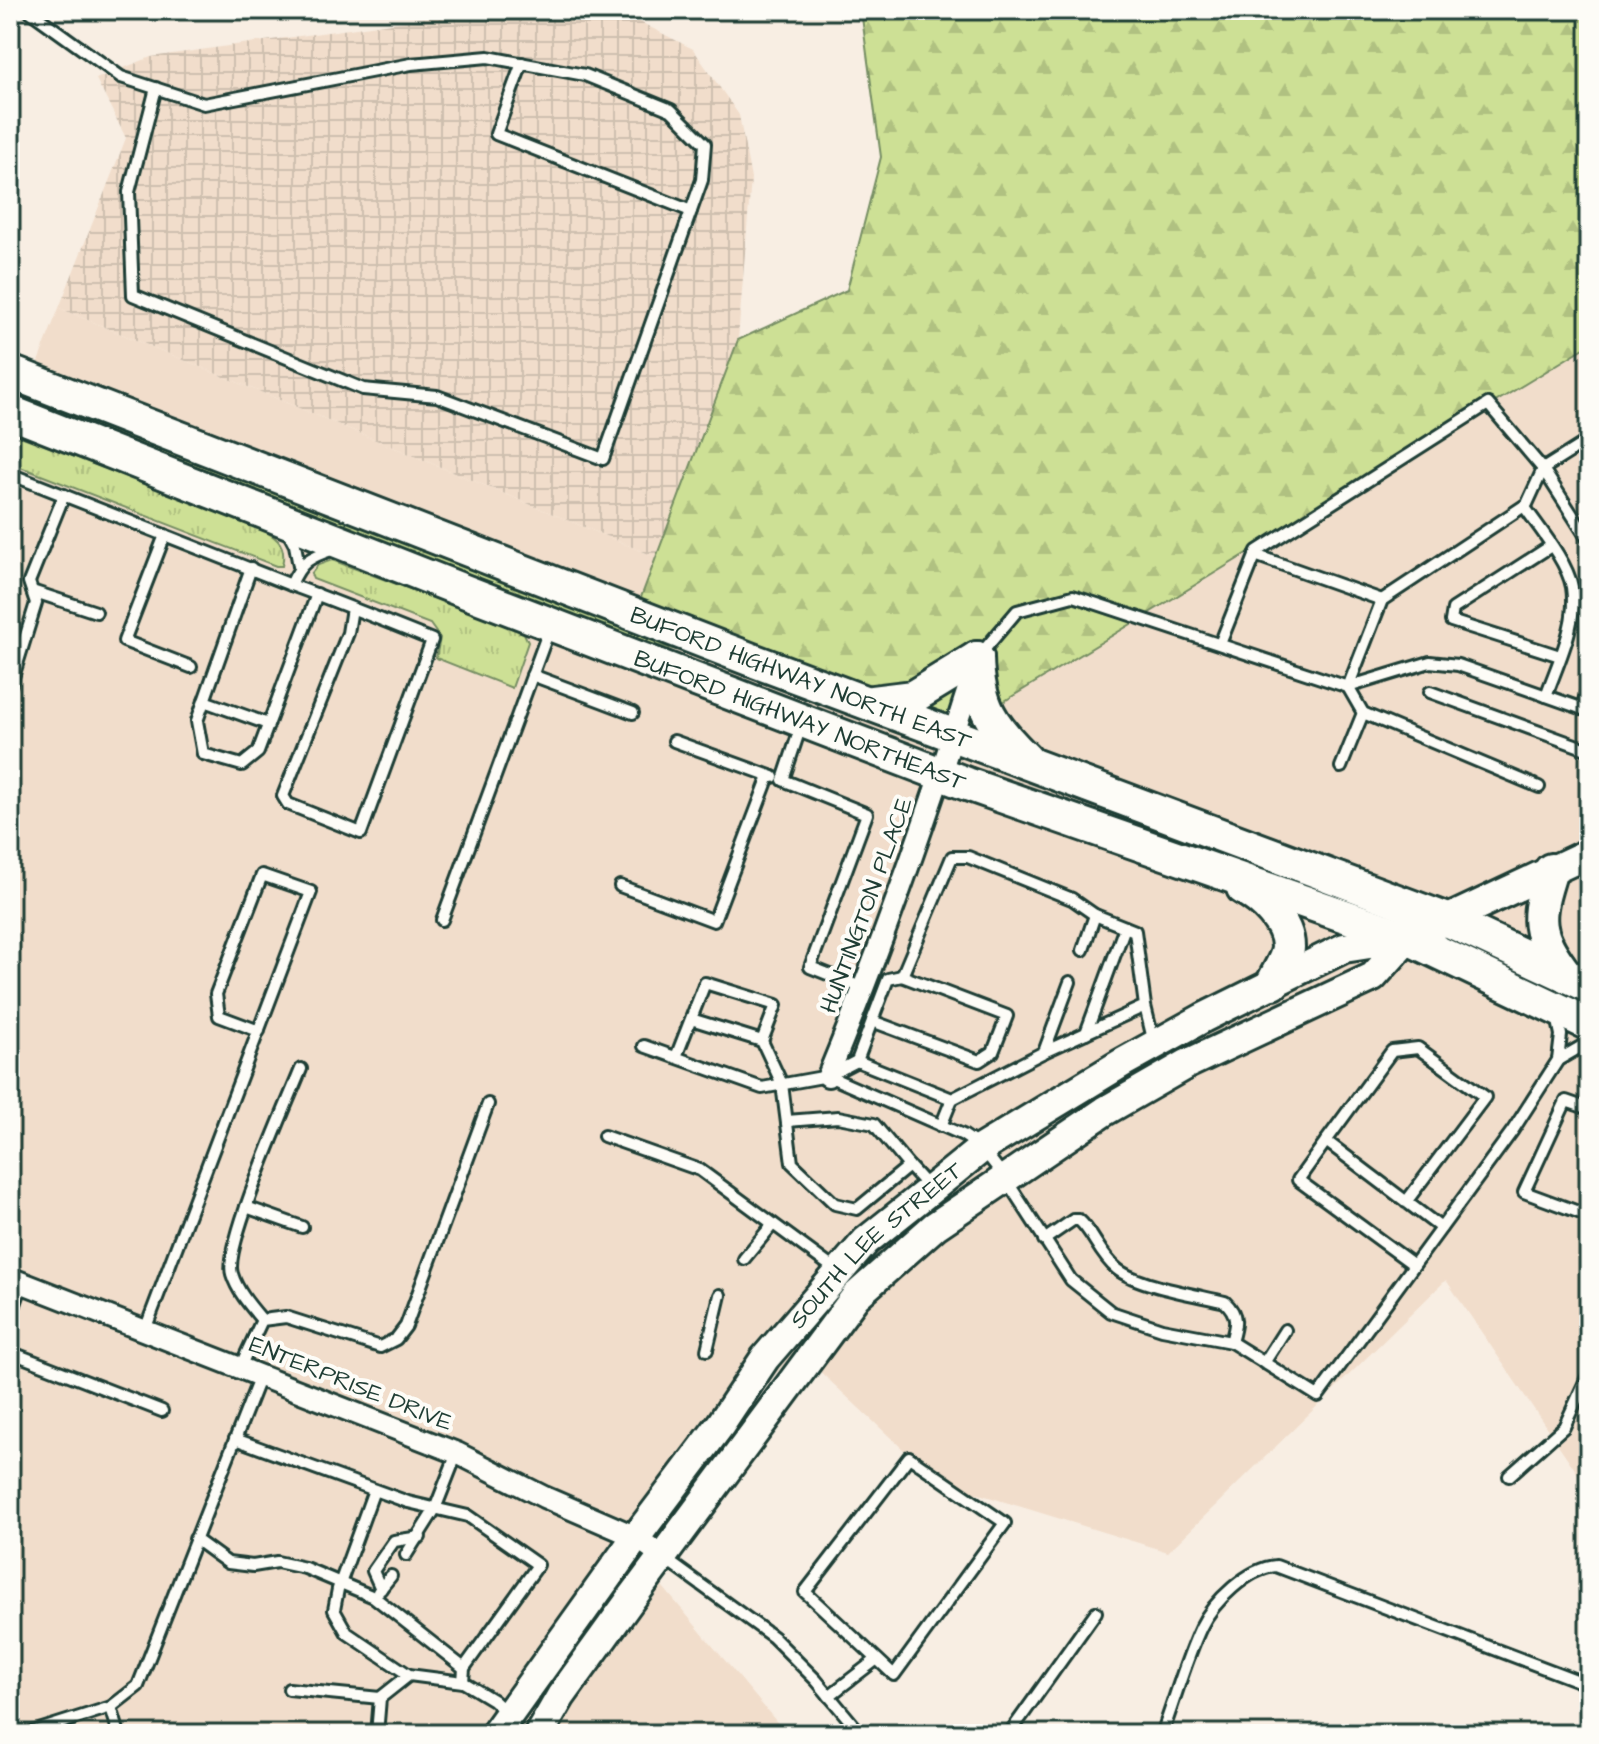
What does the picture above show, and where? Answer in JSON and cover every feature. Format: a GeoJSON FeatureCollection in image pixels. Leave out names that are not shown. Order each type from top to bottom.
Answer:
{"type":"FeatureCollection","features":[{"type":"Feature","properties":{"kind":"main road","name":"BUFORD HIGHWAY NORTH EAST"},"geometry":{"type":"LineString","coordinates":[[10,372],[868,703],[1445,919],[1578,981]]}},
{"type":"Feature","properties":{"kind":"main road","name":"BUFORD HIGHWAY NORTHEAST"},"geometry":{"type":"LineString","coordinates":[[10,412],[281,520],[941,774],[1408,938],[1589,1024]]}},
{"type":"Feature","properties":{"kind":"main road"},"geometry":{"type":"LineString","coordinates":[[868,703],[913,697],[977,658]]}},
{"type":"Feature","properties":{"kind":"main road"},"geometry":{"type":"LineString","coordinates":[[977,658],[977,688],[984,705],[1002,737],[1031,764]]}},
{"type":"Feature","properties":{"kind":"main road","name":"SOUTH LEE STREET"},"geometry":{"type":"LineString","coordinates":[[502,1724],[713,1435],[765,1358],[866,1241],[982,1148],[1155,1045],[1344,948],[1408,938],[1589,853]]}},
{"type":"Feature","properties":{"kind":"main road"},"geometry":{"type":"LineString","coordinates":[[1551,870],[1539,909],[1540,930],[1553,957],[1578,981]]}},
{"type":"Feature","properties":{"kind":"main road"},"geometry":{"type":"LineString","coordinates":[[1212,871],[1260,898],[1282,926],[1288,949],[1273,983]]}},
{"type":"Feature","properties":{"kind":"main road","name":"SOUTH LEE STREET"},"geometry":{"type":"LineString","coordinates":[[539,1734],[561,1696],[662,1556],[856,1296],[935,1226],[1105,1111],[1187,1064],[1373,977],[1408,938]]}},
{"type":"Feature","properties":{"kind":"street","name":"HUNTINGTON PLACE"},"geometry":{"type":"LineString","coordinates":[[828,1076],[864,988],[941,774],[977,658]]}},
{"type":"Feature","properties":{"kind":"street","name":"ENTERPRISE DRIVE"},"geometry":{"type":"LineString","coordinates":[[16,1281],[457,1453],[544,1497],[636,1537],[662,1556]]}},
{"type":"Feature","properties":{"kind":"lane"},"geometry":{"type":"LineString","coordinates":[[28,10],[121,77],[156,88],[204,104],[411,64],[488,57],[585,75],[671,110],[705,144],[702,180],[603,459],[437,396],[363,389],[133,295],[129,192],[156,88]]}},
{"type":"Feature","properties":{"kind":"lane"},"geometry":{"type":"LineString","coordinates":[[522,63],[496,134],[691,211]]}},
{"type":"Feature","properties":{"kind":"lane"},"geometry":{"type":"LineString","coordinates":[[1220,644],[1257,551],[1488,404],[1543,469],[1589,541]]}},
{"type":"Feature","properties":{"kind":"lane"},"geometry":{"type":"LineString","coordinates":[[1348,687],[1382,600],[1524,506],[1543,469],[1589,440]]}},
{"type":"Feature","properties":{"kind":"lane"},"geometry":{"type":"LineString","coordinates":[[10,474],[251,568],[291,585],[317,594],[352,608],[432,640],[361,833],[288,804],[283,796],[348,633],[352,608]]}},
{"type":"Feature","properties":{"kind":"lane"},"geometry":{"type":"LineString","coordinates":[[10,687],[36,603],[29,582],[64,495]]}},
{"type":"Feature","properties":{"kind":"lane"},"geometry":{"type":"LineString","coordinates":[[1524,506],[1551,546],[1572,586],[1571,625],[1546,696]]}},
{"type":"Feature","properties":{"kind":"lane"},"geometry":{"type":"LineString","coordinates":[[281,520],[295,545],[299,566]]}},
{"type":"Feature","properties":{"kind":"lane"},"geometry":{"type":"LineString","coordinates":[[165,535],[124,641],[191,667]]}},
{"type":"Feature","properties":{"kind":"lane"},"geometry":{"type":"LineString","coordinates":[[291,585],[299,566],[317,554],[346,545]]}},
{"type":"Feature","properties":{"kind":"lane"},"geometry":{"type":"LineString","coordinates":[[1551,546],[1453,609],[1451,621],[1560,656]]}},
{"type":"Feature","properties":{"kind":"lane"},"geometry":{"type":"LineString","coordinates":[[1255,555],[1382,600]]}},
{"type":"Feature","properties":{"kind":"lane"},"geometry":{"type":"LineString","coordinates":[[251,568],[197,721],[203,754],[242,765],[258,752],[317,594]]}},
{"type":"Feature","properties":{"kind":"lane"},"geometry":{"type":"LineString","coordinates":[[32,591],[96,612]]}},
{"type":"Feature","properties":{"kind":"lane"},"geometry":{"type":"LineString","coordinates":[[977,658],[1017,611],[1073,596],[1348,687],[1430,662],[1458,665],[1586,710],[1589,683]]}},
{"type":"Feature","properties":{"kind":"lane"},"geometry":{"type":"LineString","coordinates":[[442,920],[551,624]]}},
{"type":"Feature","properties":{"kind":"lane"},"geometry":{"type":"LineString","coordinates":[[532,675],[633,713]]}},
{"type":"Feature","properties":{"kind":"lane"},"geometry":{"type":"LineString","coordinates":[[1348,687],[1363,713],[1539,787]]}},
{"type":"Feature","properties":{"kind":"lane"},"geometry":{"type":"LineString","coordinates":[[1430,692],[1589,750]]}},
{"type":"Feature","properties":{"kind":"lane"},"geometry":{"type":"LineString","coordinates":[[204,701],[268,724]]}},
{"type":"Feature","properties":{"kind":"lane"},"geometry":{"type":"LineString","coordinates":[[1341,767],[1363,713]]}},
{"type":"Feature","properties":{"kind":"lane"},"geometry":{"type":"LineString","coordinates":[[783,780],[802,721]]}},
{"type":"Feature","properties":{"kind":"lane"},"geometry":{"type":"LineString","coordinates":[[674,741],[867,814],[810,967],[864,988]]}},
{"type":"Feature","properties":{"kind":"lane"},"geometry":{"type":"LineString","coordinates":[[620,886],[714,921],[769,776]]}},
{"type":"Feature","properties":{"kind":"lane"},"geometry":{"type":"LineString","coordinates":[[902,976],[952,857],[968,857],[1072,899],[1095,915],[1135,931],[1145,1006],[1155,1045]]}},
{"type":"Feature","properties":{"kind":"lane"},"geometry":{"type":"LineString","coordinates":[[145,1330],[259,1031],[311,892],[262,875],[216,994],[219,1016],[259,1031]]}},
{"type":"Feature","properties":{"kind":"lane"},"geometry":{"type":"LineString","coordinates":[[1083,950],[1095,915]]}},
{"type":"Feature","properties":{"kind":"lane"},"geometry":{"type":"LineString","coordinates":[[1086,1033],[1125,927]]}},
{"type":"Feature","properties":{"kind":"lane"},"geometry":{"type":"LineString","coordinates":[[644,1046],[762,1088],[828,1076],[857,1061],[872,1021],[888,979],[902,976],[1007,1016],[993,1052],[979,1061],[872,1021]]}},
{"type":"Feature","properties":{"kind":"lane"},"geometry":{"type":"LineString","coordinates":[[1044,1052],[1070,982]]}},
{"type":"Feature","properties":{"kind":"lane"},"geometry":{"type":"LineString","coordinates":[[676,1057],[705,983],[776,1005],[762,1041],[782,1084],[792,1163],[835,1204],[857,1209],[909,1166]]}},
{"type":"Feature","properties":{"kind":"lane"},"geometry":{"type":"LineString","coordinates":[[941,1126],[952,1099],[1044,1052],[1145,1006]]}},
{"type":"Feature","properties":{"kind":"lane"},"geometry":{"type":"LineString","coordinates":[[1556,1010],[1561,1035],[1558,1060]]}},
{"type":"Feature","properties":{"kind":"lane"},"geometry":{"type":"LineString","coordinates":[[691,1019],[762,1041]]}},
{"type":"Feature","properties":{"kind":"lane"},"geometry":{"type":"LineString","coordinates":[[828,1076],[963,1135],[982,1148],[1071,1280],[1111,1312],[1162,1329],[1231,1342],[1318,1396],[1513,1130],[1558,1060],[1589,1042]]}},
{"type":"Feature","properties":{"kind":"lane"},"geometry":{"type":"LineString","coordinates":[[1406,1202],[1485,1097],[1418,1048],[1392,1051],[1298,1180],[1414,1265]]}},
{"type":"Feature","properties":{"kind":"lane"},"geometry":{"type":"LineString","coordinates":[[857,1061],[952,1099]]}},
{"type":"Feature","properties":{"kind":"lane"},"geometry":{"type":"LineString","coordinates":[[262,1320],[247,1302],[231,1272],[236,1234],[301,1069]]}},
{"type":"Feature","properties":{"kind":"lane"},"geometry":{"type":"LineString","coordinates":[[1589,1109],[1566,1101],[1524,1192],[1589,1216]]}},
{"type":"Feature","properties":{"kind":"lane"},"geometry":{"type":"LineString","coordinates":[[262,1320],[286,1317],[380,1347],[396,1339],[406,1326],[488,1104]]}},
{"type":"Feature","properties":{"kind":"lane"},"geometry":{"type":"LineString","coordinates":[[787,1121],[838,1117],[874,1124],[930,1190]]}},
{"type":"Feature","properties":{"kind":"lane"},"geometry":{"type":"LineString","coordinates":[[604,1136],[700,1170],[829,1265],[837,1275]]}},
{"type":"Feature","properties":{"kind":"lane"},"geometry":{"type":"LineString","coordinates":[[1326,1141],[1441,1228]]}},
{"type":"Feature","properties":{"kind":"lane"},"geometry":{"type":"LineString","coordinates":[[246,1207],[302,1227]]}},
{"type":"Feature","properties":{"kind":"lane"},"geometry":{"type":"LineString","coordinates":[[1044,1240],[1073,1220],[1079,1220],[1097,1247],[1119,1271],[1149,1283],[1225,1302],[1233,1310],[1236,1324],[1231,1342]]}},
{"type":"Feature","properties":{"kind":"lane"},"geometry":{"type":"LineString","coordinates":[[744,1259],[773,1224]]}},
{"type":"Feature","properties":{"kind":"lane"},"geometry":{"type":"LineString","coordinates":[[10,1319],[16,1281]]}},
{"type":"Feature","properties":{"kind":"lane"},"geometry":{"type":"LineString","coordinates":[[707,1350],[720,1295]]}},
{"type":"Feature","properties":{"kind":"lane"},"geometry":{"type":"LineString","coordinates":[[240,1367],[262,1320]]}},
{"type":"Feature","properties":{"kind":"lane"},"geometry":{"type":"LineString","coordinates":[[1264,1363],[1285,1330]]}},
{"type":"Feature","properties":{"kind":"lane"},"geometry":{"type":"LineString","coordinates":[[10,1352],[162,1411]]}},
{"type":"Feature","properties":{"kind":"lane"},"geometry":{"type":"LineString","coordinates":[[1509,1476],[1564,1427],[1589,1373]]}},
{"type":"Feature","properties":{"kind":"lane"},"geometry":{"type":"LineString","coordinates":[[26,1734],[111,1707],[138,1686],[260,1376]]}},
{"type":"Feature","properties":{"kind":"lane"},"geometry":{"type":"LineString","coordinates":[[235,1439],[374,1490],[468,1516],[538,1565],[464,1668],[463,1682]]}},
{"type":"Feature","properties":{"kind":"lane"},"geometry":{"type":"LineString","coordinates":[[406,1555],[435,1509],[457,1453]]}},
{"type":"Feature","properties":{"kind":"lane"},"geometry":{"type":"LineString","coordinates":[[909,1457],[1005,1523],[894,1675],[877,1659],[805,1592],[909,1457]]}},
{"type":"Feature","properties":{"kind":"lane"},"geometry":{"type":"LineString","coordinates":[[374,1490],[340,1584],[334,1610],[347,1633],[409,1675],[463,1682],[493,1700],[502,1724]]}},
{"type":"Feature","properties":{"kind":"lane"},"geometry":{"type":"LineString","coordinates":[[377,1593],[373,1571],[394,1541],[420,1537]]}},
{"type":"Feature","properties":{"kind":"lane"},"geometry":{"type":"LineString","coordinates":[[195,1539],[228,1563],[253,1566],[277,1562],[305,1568],[340,1584],[377,1593],[464,1668]]}},
{"type":"Feature","properties":{"kind":"lane"},"geometry":{"type":"LineString","coordinates":[[662,1556],[773,1637],[861,1734]]}},
{"type":"Feature","properties":{"kind":"lane"},"geometry":{"type":"LineString","coordinates":[[1162,1734],[1202,1624],[1239,1582],[1265,1567],[1276,1566],[1589,1685]]}},
{"type":"Feature","properties":{"kind":"lane"},"geometry":{"type":"LineString","coordinates":[[377,1593],[391,1576]]}},
{"type":"Feature","properties":{"kind":"lane"},"geometry":{"type":"LineString","coordinates":[[1009,1734],[1096,1612]]}},
{"type":"Feature","properties":{"kind":"lane"},"geometry":{"type":"LineString","coordinates":[[829,1696],[877,1659]]}},
{"type":"Feature","properties":{"kind":"lane"},"geometry":{"type":"LineString","coordinates":[[289,1689],[380,1698],[409,1675]]}},
{"type":"Feature","properties":{"kind":"lane"},"geometry":{"type":"LineString","coordinates":[[377,1734],[380,1698]]}},
{"type":"Feature","properties":{"kind":"lane"},"geometry":{"type":"LineString","coordinates":[[111,1707],[119,1734]]}},
{"type":"Feature","properties":{"kind":"shaded area"},"geometry":{"type":"Polygon","coordinates":[[[483,10],[551,10],[636,20],[693,49],[739,115],[751,179],[738,340],[656,557],[59,308],[126,138],[96,79],[151,57],[483,10]]]}},
{"type":"Feature","properties":{"kind":"shaded area"},"geometry":{"type":"Polygon","coordinates":[[[59,308],[656,557],[634,615],[1521,385],[1589,345],[1589,1490],[1446,1280],[1168,1552],[937,1481],[797,1350],[682,1479],[636,1555],[787,1734],[10,1734],[10,380],[29,385],[59,308]]]}},
{"type":"Feature","properties":{"kind":"green space"},"geometry":{"type":"Polygon","coordinates":[[[861,10],[1589,10],[1589,345],[944,738],[634,616],[738,340],[847,290],[881,157],[861,10]]]}},
{"type":"Feature","properties":{"kind":"green space"},"geometry":{"type":"Polygon","coordinates":[[[14,391],[680,644],[677,650],[639,641],[11,398],[14,391]]]}},
{"type":"Feature","properties":{"kind":"green space"},"geometry":{"type":"Polygon","coordinates":[[[10,432],[253,525],[273,536],[281,545],[282,566],[10,463],[10,432]]]}},
{"type":"Feature","properties":{"kind":"green space"},"geometry":{"type":"Polygon","coordinates":[[[332,560],[523,631],[528,642],[512,688],[436,658],[440,638],[430,624],[313,579],[311,574],[318,565],[332,560]]]}}]}
